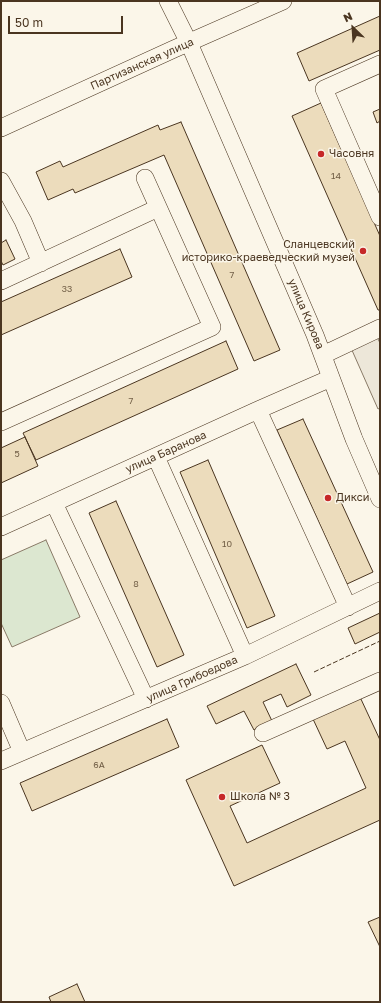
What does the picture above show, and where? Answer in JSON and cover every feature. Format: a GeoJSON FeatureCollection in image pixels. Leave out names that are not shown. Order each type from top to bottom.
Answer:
{"type":"FeatureCollection","features":[{"type":"Feature","properties":{"kind":"street","name":"улица Кирова"},"geometry":{"type":"LineString","coordinates":[[168,1],[189,43],[312,328],[354,439],[380,499]]}},
{"type":"Feature","properties":{"kind":"street","name":"Партизанская улица"},"geometry":{"type":"LineString","coordinates":[[1,128],[283,1]]}},
{"type":"Feature","properties":{"kind":"street"},"geometry":{"type":"LineString","coordinates":[[380,64],[324,89],[380,217]]}},
{"type":"Feature","properties":{"kind":"street"},"geometry":{"type":"LineString","coordinates":[[1,422],[212,327],[144,178]]}},
{"type":"Feature","properties":{"kind":"street"},"geometry":{"type":"LineString","coordinates":[[1,181],[23,222],[41,263]]}},
{"type":"Feature","properties":{"kind":"street"},"geometry":{"type":"LineString","coordinates":[[1,280],[41,263],[158,208]]}},
{"type":"Feature","properties":{"kind":"street"},"geometry":{"type":"LineString","coordinates":[[322,355],[364,339],[380,328]]}},
{"type":"Feature","properties":{"kind":"street","name":"улица Баранова"},"geometry":{"type":"LineString","coordinates":[[1,527],[331,378]]}},
{"type":"Feature","properties":{"kind":"street"},"geometry":{"type":"LineString","coordinates":[[258,410],[348,607]]}},
{"type":"Feature","properties":{"kind":"street"},"geometry":{"type":"LineString","coordinates":[[156,457],[245,656]]}},
{"type":"Feature","properties":{"kind":"street"},"geometry":{"type":"LineString","coordinates":[[54,503],[146,699]]}},
{"type":"Feature","properties":{"kind":"street","name":"улица Грибоедова"},"geometry":{"type":"LineString","coordinates":[[1,761],[245,656],[380,591]]}},
{"type":"Feature","properties":{"kind":"street"},"geometry":{"type":"LineString","coordinates":[[263,733],[380,681]]}},
{"type":"Feature","properties":{"kind":"street"},"geometry":{"type":"LineString","coordinates":[[1,703],[22,752]]}},
{"type":"Feature","properties":{"kind":"green space"},"geometry":{"type":"Polygon","coordinates":[[[46,540],[80,617],[12,647],[1,623],[1,560],[46,540]]]}},
{"type":"Feature","properties":{"kind":"shaded area"},"geometry":{"type":"Polygon","coordinates":[[[377,337],[380,343],[380,408],[378,409],[351,348],[377,337]]]}},
{"type":"Feature","properties":{"kind":"building"},"geometry":{"type":"Polygon","coordinates":[[[380,16],[380,50],[309,81],[297,53],[380,16]]]}},
{"type":"Feature","properties":{"kind":"building"},"geometry":{"type":"Polygon","coordinates":[[[321,103],[380,236],[380,310],[378,310],[292,116],[321,103]]]}},
{"type":"Feature","properties":{"kind":"building"},"geometry":{"type":"Polygon","coordinates":[[[380,109],[380,121],[377,123],[373,112],[380,109]]]}},
{"type":"Feature","properties":{"kind":"building"},"geometry":{"type":"Polygon","coordinates":[[[181,122],[280,350],[254,361],[164,155],[75,193],[73,189],[48,200],[36,172],[60,161],[63,167],[158,125],[160,130],[181,122]]]}},
{"type":"Feature","properties":{"kind":"building"},"geometry":{"type":"Polygon","coordinates":[[[6,240],[15,259],[3,265],[1,261],[1,243],[6,240]]]}},
{"type":"Feature","properties":{"kind":"building"},"geometry":{"type":"Polygon","coordinates":[[[120,249],[132,277],[1,335],[1,302],[120,249]]]}},
{"type":"Feature","properties":{"kind":"building"},"geometry":{"type":"Polygon","coordinates":[[[226,341],[238,369],[36,460],[23,433],[226,341]]]}},
{"type":"Feature","properties":{"kind":"building"},"geometry":{"type":"Polygon","coordinates":[[[303,419],[373,572],[347,584],[277,430],[303,419]]]}},
{"type":"Feature","properties":{"kind":"building"},"geometry":{"type":"Polygon","coordinates":[[[25,437],[38,466],[1,483],[1,448],[25,437]]]}},
{"type":"Feature","properties":{"kind":"building"},"geometry":{"type":"Polygon","coordinates":[[[208,460],[275,616],[247,628],[180,472],[208,460]]]}},
{"type":"Feature","properties":{"kind":"building"},"geometry":{"type":"Polygon","coordinates":[[[116,501],[184,655],[157,667],[89,513],[116,501]]]}},
{"type":"Feature","properties":{"kind":"building"},"geometry":{"type":"Polygon","coordinates":[[[380,613],[380,632],[355,644],[348,628],[380,613]]]}},
{"type":"Feature","properties":{"kind":"building"},"geometry":{"type":"Polygon","coordinates":[[[296,664],[311,695],[287,707],[281,694],[263,702],[272,721],[254,730],[244,711],[216,724],[207,706],[296,664]]]}},
{"type":"Feature","properties":{"kind":"building","name":"Школа № 3"},"geometry":{"type":"Polygon","coordinates":[[[360,697],[380,740],[380,820],[234,886],[186,780],[262,745],[280,783],[230,806],[247,843],[366,788],[345,741],[327,749],[313,719],[360,697]]]}},
{"type":"Feature","properties":{"kind":"building"},"geometry":{"type":"Polygon","coordinates":[[[167,719],[179,747],[32,811],[20,783],[167,719]]]}},
{"type":"Feature","properties":{"kind":"building"},"geometry":{"type":"Polygon","coordinates":[[[380,917],[380,947],[368,922],[380,917]]]}},
{"type":"Feature","properties":{"kind":"building"},"geometry":{"type":"Polygon","coordinates":[[[77,984],[85,1002],[51,1002],[49,997],[77,984]]]}},
{"type":"Feature","properties":{"kind":"fence"},"geometry":{"type":"LineString","coordinates":[[314,672],[380,641]]}},
{"type":"Feature","properties":{"kind":"place","name":"Часовня"},"geometry":{"type":"Point","coordinates":[321,154]}},
{"type":"Feature","properties":{"kind":"place","name":"Сланцевский историко-краеведческий музей"},"geometry":{"type":"Point","coordinates":[363,251]}},
{"type":"Feature","properties":{"kind":"place","name":"Дикси"},"geometry":{"type":"Point","coordinates":[328,498]}},
{"type":"Feature","properties":{"kind":"place","name":"Школа № 3"},"geometry":{"type":"Point","coordinates":[222,797]}}]}
